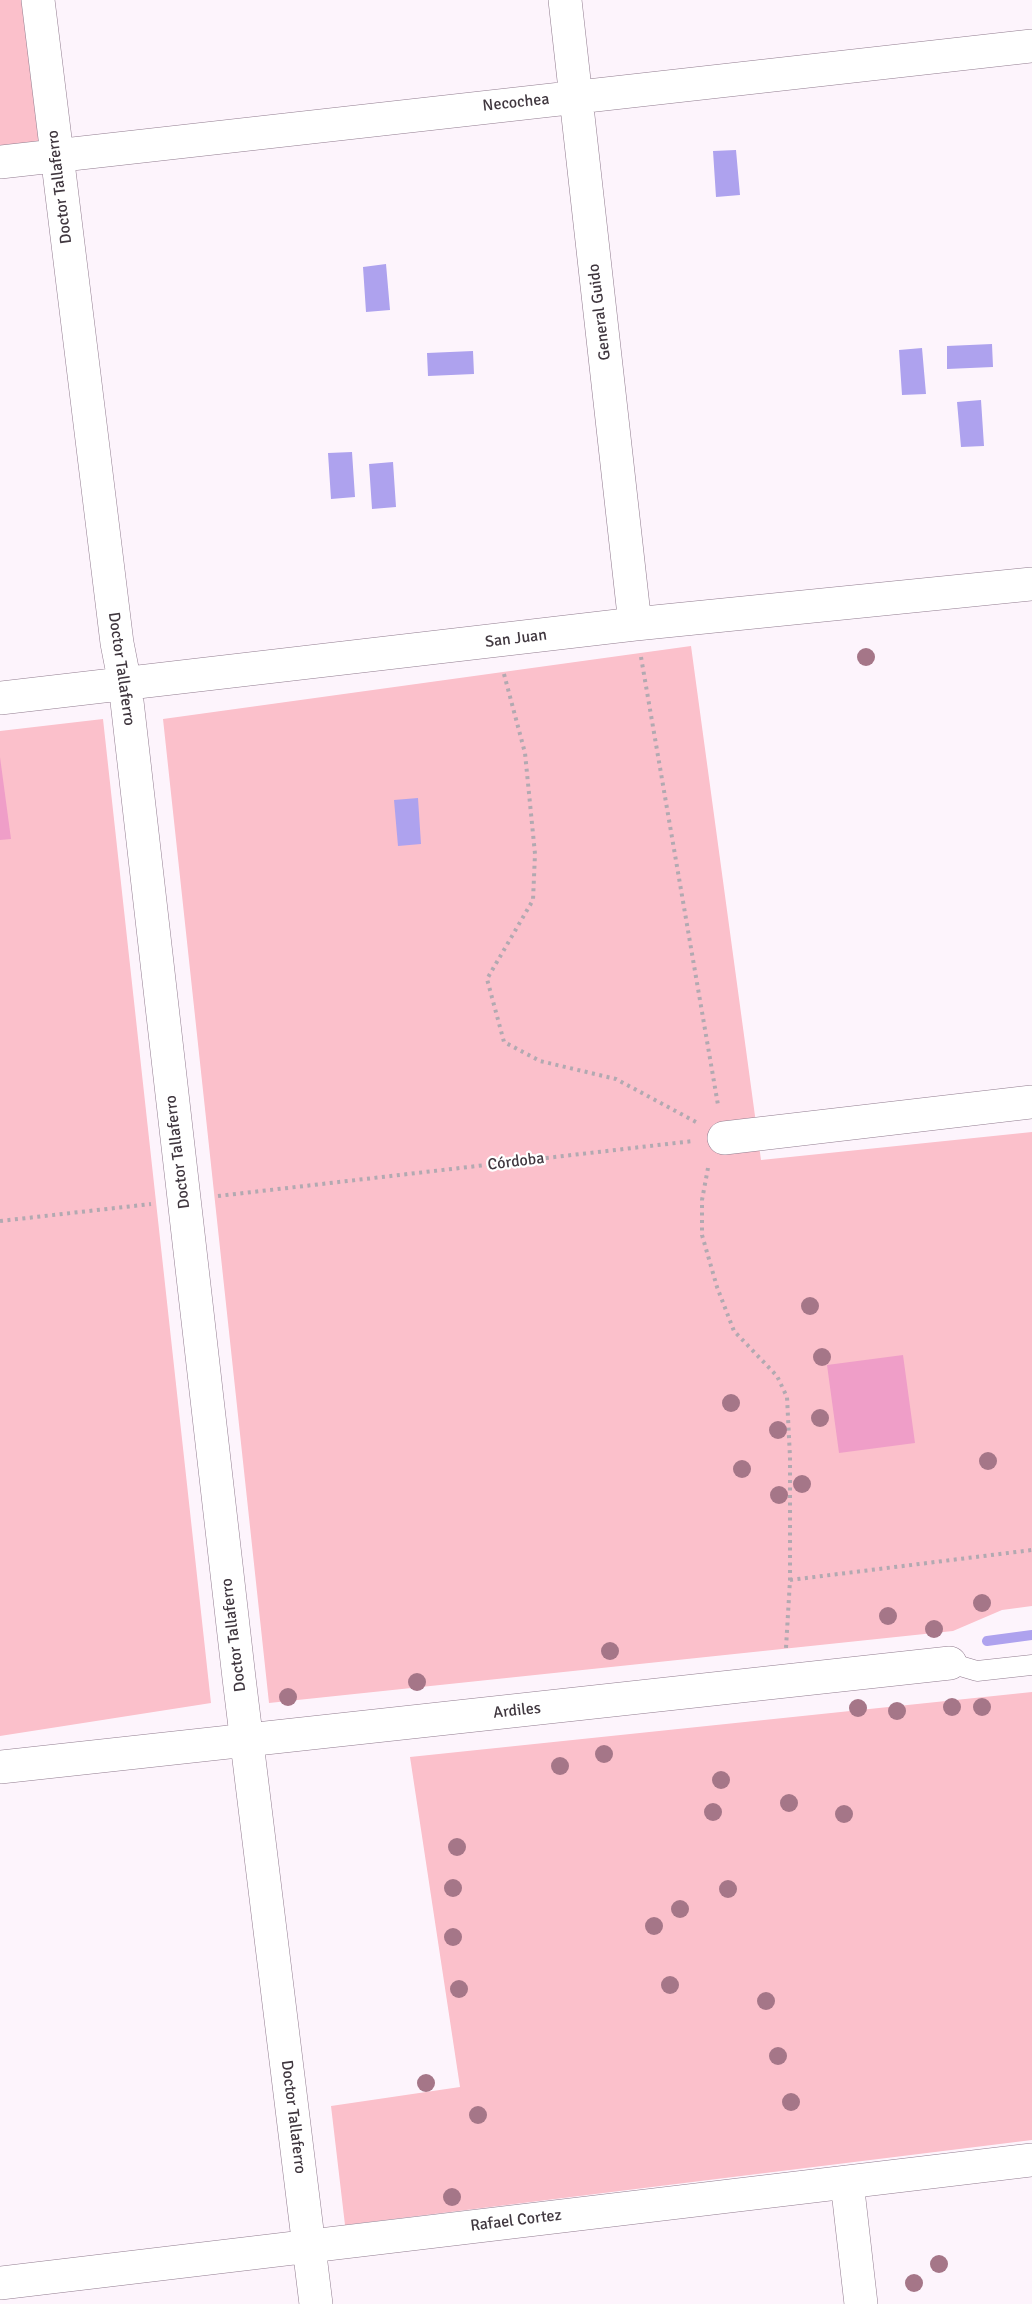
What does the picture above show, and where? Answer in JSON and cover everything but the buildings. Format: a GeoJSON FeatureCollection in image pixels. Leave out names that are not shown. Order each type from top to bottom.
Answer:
{"type":"FeatureCollection","features":[{"type":"Feature","properties":{"kind":"street","name":"Doctor Tallaferro"},"geometry":{"type":"LineString","coordinates":[[38,0],[117,643],[125,684],[246,1741],[316,2304]]}},
{"type":"Feature","properties":{"kind":"street","name":"General Guido"},"geometry":{"type":"LineString","coordinates":[[565,0],[635,624]]}},
{"type":"Feature","properties":{"kind":"street","name":"Necochea"},"geometry":{"type":"LineString","coordinates":[[0,162],[1032,46]]}},
{"type":"Feature","properties":{"kind":"street","name":"San Juan"},"geometry":{"type":"LineString","coordinates":[[0,698],[635,624],[1032,584]]}},
{"type":"Feature","properties":{"kind":"street"},"geometry":{"type":"LineString","coordinates":[[723,1138],[1032,1102]]}},
{"type":"Feature","properties":{"kind":"street","name":"Ardiles"},"geometry":{"type":"LineString","coordinates":[[0,1767],[950,1663]]}},
{"type":"Feature","properties":{"kind":"street","name":"Rafael Cortez"},"geometry":{"type":"LineString","coordinates":[[0,2283],[1032,2160]]}},
{"type":"Feature","properties":{"kind":"street"},"geometry":{"type":"LineString","coordinates":[[847,2182],[861,2304]]}},
{"type":"Feature","properties":{"kind":"lane","name":"Ardiles"},"geometry":{"type":"LineString","coordinates":[[950,1663],[977,1671],[1032,1665]]}},
{"type":"Feature","properties":{"kind":"path"},"geometry":{"type":"LineString","coordinates":[[496,641],[525,753],[535,854],[532,900],[487,979],[504,1042],[540,1061],[616,1079],[723,1138]]}},
{"type":"Feature","properties":{"kind":"path","name":"Córdoba"},"geometry":{"type":"LineString","coordinates":[[0,1221],[723,1138]]}},
{"type":"Feature","properties":{"kind":"path"},"geometry":{"type":"LineString","coordinates":[[790,1580],[1032,1550]]}},
{"type":"Feature","properties":{"kind":"shaded area"},"geometry":{"type":"Polygon","coordinates":[[[0,0],[38,0],[56,155],[0,162],[0,0]]]}},
{"type":"Feature","properties":{"kind":"shaded area"},"geometry":{"type":"Polygon","coordinates":[[[736,150],[740,195],[716,197],[713,151],[736,150]]]}},
{"type":"Feature","properties":{"kind":"shaded area"},"geometry":{"type":"Polygon","coordinates":[[[386,264],[390,310],[366,312],[363,267],[386,264]]]}},
{"type":"Feature","properties":{"kind":"shaded area"},"geometry":{"type":"Polygon","coordinates":[[[992,344],[993,367],[947,369],[947,346],[992,344]]]}},
{"type":"Feature","properties":{"kind":"shaded area"},"geometry":{"type":"Polygon","coordinates":[[[922,348],[926,394],[902,395],[899,350],[922,348]]]}},
{"type":"Feature","properties":{"kind":"shaded area"},"geometry":{"type":"Polygon","coordinates":[[[473,351],[474,374],[428,376],[427,353],[473,351]]]}},
{"type":"Feature","properties":{"kind":"shaded area"},"geometry":{"type":"Polygon","coordinates":[[[981,400],[984,446],[961,447],[957,402],[981,400]]]}},
{"type":"Feature","properties":{"kind":"shaded area"},"geometry":{"type":"Polygon","coordinates":[[[352,452],[355,497],[331,499],[328,453],[352,452]]]}},
{"type":"Feature","properties":{"kind":"shaded area"},"geometry":{"type":"Polygon","coordinates":[[[393,462],[396,507],[372,509],[369,464],[393,462]]]}},
{"type":"Feature","properties":{"kind":"shaded area"},"geometry":{"type":"Polygon","coordinates":[[[691,646],[761,1160],[1032,1132],[1032,1606],[1002,1610],[953,1631],[269,1703],[163,719],[691,646]]]}},
{"type":"Feature","properties":{"kind":"shaded area"},"geometry":{"type":"Polygon","coordinates":[[[103,719],[211,1703],[0,1736],[0,731],[103,719]]]}},
{"type":"Feature","properties":{"kind":"shaded area"},"geometry":{"type":"Polygon","coordinates":[[[418,798],[421,844],[398,846],[394,800],[418,798]]]}},
{"type":"Feature","properties":{"kind":"shaded area"},"geometry":{"type":"Polygon","coordinates":[[[1032,1692],[1032,2140],[345,2225],[331,2106],[460,2087],[410,1757],[1032,1692]]]}},
{"type":"Feature","properties":{"kind":"waterway"},"geometry":{"type":"LineString","coordinates":[[987,1641],[1032,1635]]}}]}
